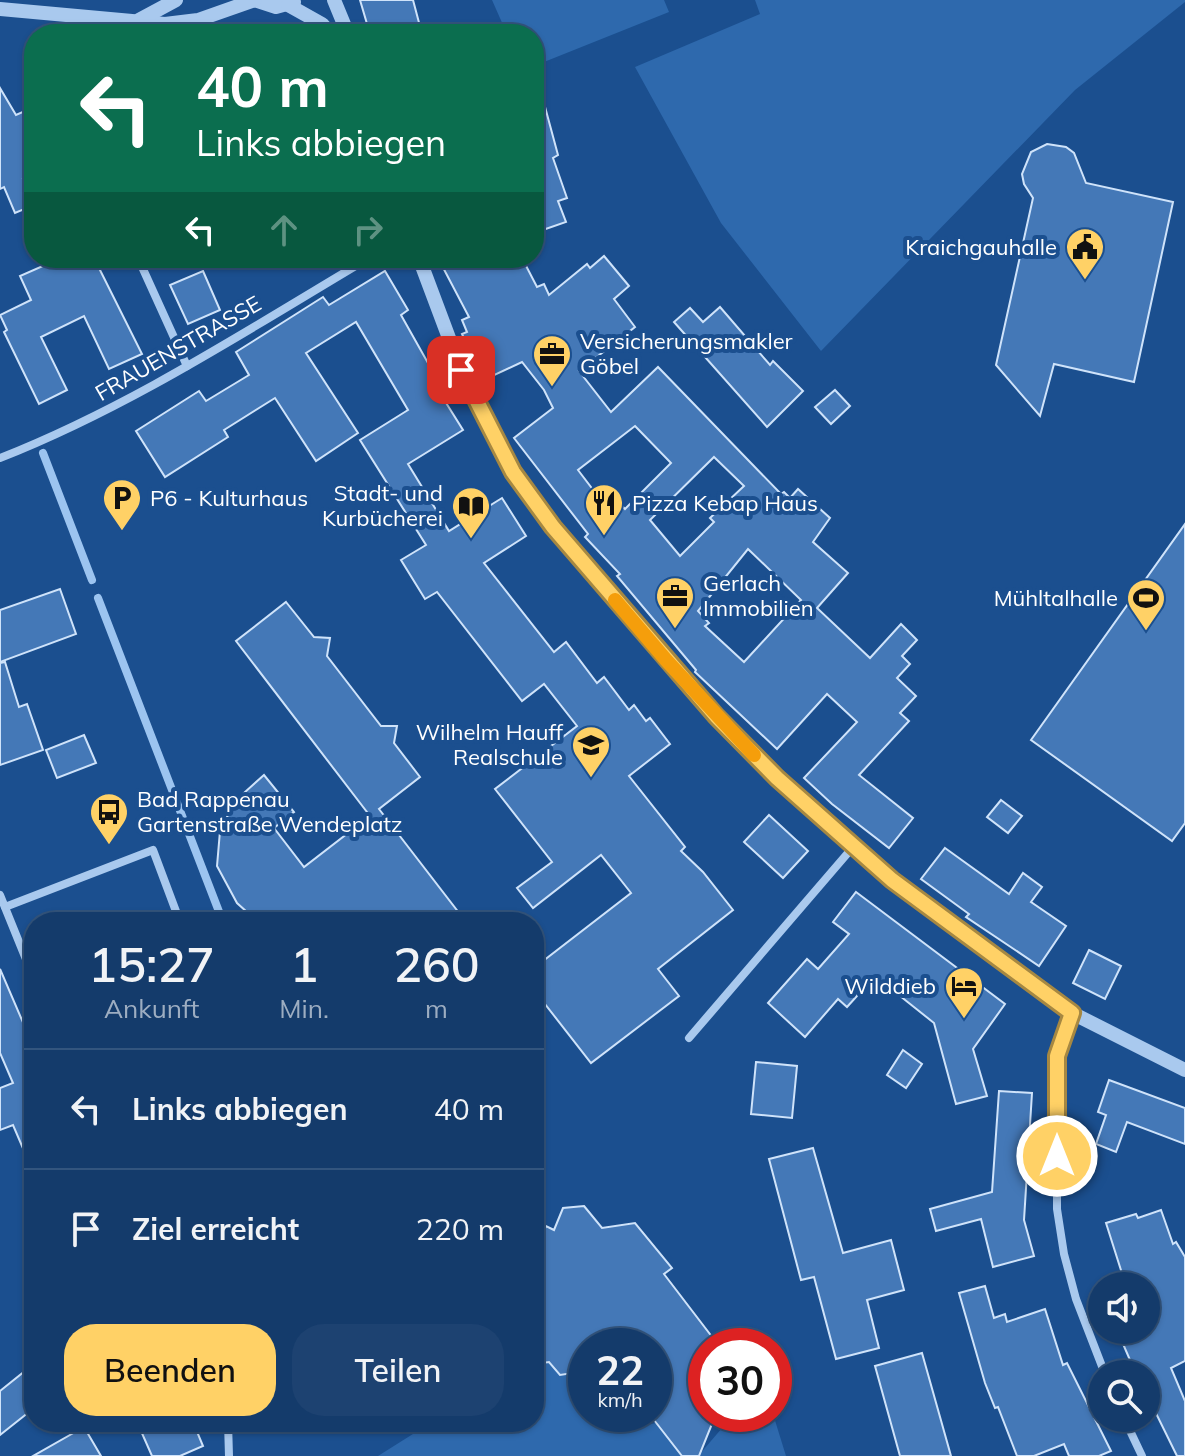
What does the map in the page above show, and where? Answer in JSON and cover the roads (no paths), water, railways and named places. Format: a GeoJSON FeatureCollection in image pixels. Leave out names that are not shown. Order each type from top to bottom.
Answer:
{"type":"FeatureCollection","features":[{"type":"Feature","properties":{"kind":"street"},"geometry":{"type":"LineString","coordinates":[[139,20],[176,0]]}},
{"type":"Feature","properties":{"kind":"street"},"geometry":{"type":"LineString","coordinates":[[0,9],[165,24],[198,20],[254,0],[276,7],[293,2],[322,24]]}},
{"type":"Feature","properties":{"kind":"street"},"geometry":{"type":"LineString","coordinates":[[334,0],[344,24]]}},
{"type":"Feature","properties":{"kind":"street"},"geometry":{"type":"LineString","coordinates":[[143,268],[187,366]]}},
{"type":"Feature","properties":{"kind":"street","name":"FRAUENSTRASSE"},"geometry":{"type":"LineString","coordinates":[[0,458],[94,416],[187,366],[352,268]]}},
{"type":"Feature","properties":{"kind":"street"},"geometry":{"type":"LineString","coordinates":[[423,268],[461,370],[513,472],[553,527],[716,716],[777,778],[892,880],[1072,1013],[1185,1070]]}},
{"type":"Feature","properties":{"kind":"street"},"geometry":{"type":"LineString","coordinates":[[689,1038],[853,847]]}},
{"type":"Feature","properties":{"kind":"street"},"geometry":{"type":"LineString","coordinates":[[5,907],[153,850],[176,912]]}},
{"type":"Feature","properties":{"kind":"street"},"geometry":{"type":"LineString","coordinates":[[0,895],[24,954]]}},
{"type":"Feature","properties":{"kind":"street"},"geometry":{"type":"LineString","coordinates":[[1072,1013],[1057,1056],[1057,1209],[1064,1254],[1076,1299],[1100,1360]]}},
{"type":"Feature","properties":{"kind":"street"},"geometry":{"type":"LineString","coordinates":[[228,1432],[229,1456]]}},
{"type":"Feature","properties":{"kind":"street"},"geometry":{"type":"LineString","coordinates":[[1131,1432],[1142,1456]]}},
{"type":"Feature","properties":{"kind":"waterway"},"geometry":{"type":"LineString","coordinates":[[43,453],[92,580]]}},
{"type":"Feature","properties":{"kind":"waterway"},"geometry":{"type":"LineString","coordinates":[[98,598],[219,912]]}},
{"type":"Feature","properties":{"kind":"place","name":"Kraichgauhalle"},"geometry":{"type":"Point","coordinates":[1085,281]}},
{"type":"Feature","properties":{"kind":"place","name":"Versicherungsmakler Göbel"},"geometry":{"type":"Point","coordinates":[552,388]}},
{"type":"Feature","properties":{"kind":"place","name":"P6 - Kulturhaus"},"geometry":{"type":"Point","coordinates":[122,532]}},
{"type":"Feature","properties":{"kind":"place","name":"Pizza Kebap Haus"},"geometry":{"type":"Point","coordinates":[604,537]}},
{"type":"Feature","properties":{"kind":"place","name":"Stadt- und Kurbücherei"},"geometry":{"type":"Point","coordinates":[471,540]}},
{"type":"Feature","properties":{"kind":"place","name":"Gerlach Immobilien"},"geometry":{"type":"Point","coordinates":[675,630]}},
{"type":"Feature","properties":{"kind":"place","name":"Mühltalhalle"},"geometry":{"type":"Point","coordinates":[1146,632]}},
{"type":"Feature","properties":{"kind":"place","name":"Wilhelm Hauff Realschule"},"geometry":{"type":"Point","coordinates":[591,779]}},
{"type":"Feature","properties":{"kind":"place","name":"Bad Rappenau Gartenstraße Wendeplatz"},"geometry":{"type":"Point","coordinates":[109,846]}},
{"type":"Feature","properties":{"kind":"place","name":"Wilddieb"},"geometry":{"type":"Point","coordinates":[964,1020]}}]}
